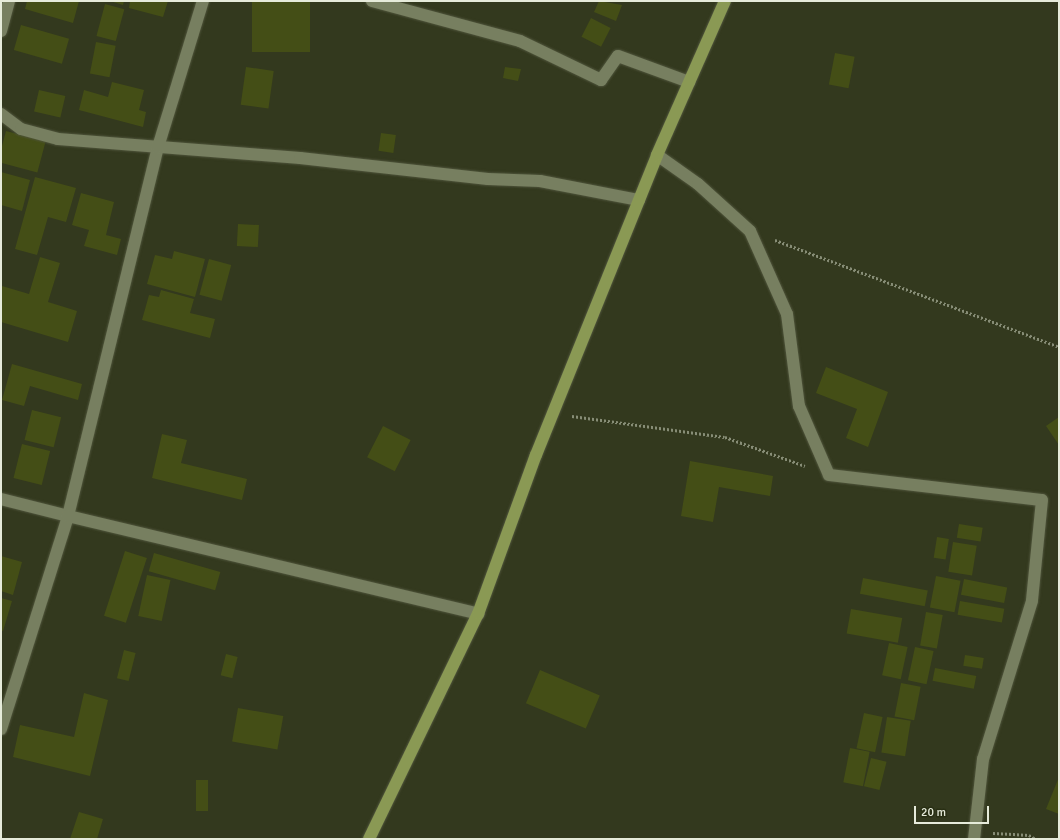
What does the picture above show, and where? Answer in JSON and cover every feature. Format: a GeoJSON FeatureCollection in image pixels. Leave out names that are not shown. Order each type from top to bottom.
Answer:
{"type":"FeatureCollection","features":[{"type":"Feature","properties":{"kind":"main road"},"geometry":{"type":"LineString","coordinates":[[369,839],[478,614],[553,413],[657,155],[725,1]]}},
{"type":"Feature","properties":{"kind":"street"},"geometry":{"type":"LineString","coordinates":[[1,31],[9,1]]}},
{"type":"Feature","properties":{"kind":"street"},"geometry":{"type":"LineString","coordinates":[[1,729],[68,516],[158,147],[203,1]]}},
{"type":"Feature","properties":{"kind":"street"},"geometry":{"type":"LineString","coordinates":[[372,1],[520,41],[601,80],[618,56],[689,82]]}},
{"type":"Feature","properties":{"kind":"street"},"geometry":{"type":"LineString","coordinates":[[1,114],[21,129],[58,139],[158,147],[488,179],[540,181],[639,200]]}},
{"type":"Feature","properties":{"kind":"street"},"geometry":{"type":"LineString","coordinates":[[657,155],[698,184],[750,231],[787,314],[798,406],[829,475],[1042,500],[1032,601],[983,759],[974,836]]}},
{"type":"Feature","properties":{"kind":"street"},"geometry":{"type":"LineString","coordinates":[[1,499],[478,614]]}},
{"type":"Feature","properties":{"kind":"path"},"geometry":{"type":"LineString","coordinates":[[750,231],[1059,347]]}},
{"type":"Feature","properties":{"kind":"path"},"geometry":{"type":"LineString","coordinates":[[553,413],[725,437],[829,475]]}},
{"type":"Feature","properties":{"kind":"path"},"geometry":{"type":"LineString","coordinates":[[974,836],[1029,835],[1036,839]]}},
{"type":"Feature","properties":{"kind":"building"},"geometry":{"type":"Polygon","coordinates":[[[27,1],[79,1],[73,23],[25,9],[27,1]]]}},
{"type":"Feature","properties":{"kind":"building"},"geometry":{"type":"Polygon","coordinates":[[[110,1],[124,1],[123,5],[110,1]]]}},
{"type":"Feature","properties":{"kind":"building"},"geometry":{"type":"Polygon","coordinates":[[[130,1],[168,1],[163,17],[129,8],[130,1]]]}},
{"type":"Feature","properties":{"kind":"building"},"geometry":{"type":"Polygon","coordinates":[[[252,1],[310,1],[310,52],[252,52],[252,1]]]}},
{"type":"Feature","properties":{"kind":"building"},"geometry":{"type":"Polygon","coordinates":[[[599,1],[622,5],[616,21],[594,12],[599,1]]]}},
{"type":"Feature","properties":{"kind":"building"},"geometry":{"type":"Polygon","coordinates":[[[105,4],[124,9],[116,41],[96,36],[105,4]]]}},
{"type":"Feature","properties":{"kind":"building"},"geometry":{"type":"Polygon","coordinates":[[[591,18],[611,28],[601,47],[581,37],[591,18]]]}},
{"type":"Feature","properties":{"kind":"building"},"geometry":{"type":"Polygon","coordinates":[[[21,25],[69,39],[62,64],[14,50],[21,25]]]}},
{"type":"Feature","properties":{"kind":"building"},"geometry":{"type":"Polygon","coordinates":[[[96,42],[116,46],[110,77],[90,73],[96,42]]]}},
{"type":"Feature","properties":{"kind":"building"},"geometry":{"type":"Polygon","coordinates":[[[835,53],[855,57],[849,88],[829,84],[835,53]]]}},
{"type":"Feature","properties":{"kind":"building"},"geometry":{"type":"Polygon","coordinates":[[[246,67],[274,71],[268,109],[241,105],[246,67]]]}},
{"type":"Feature","properties":{"kind":"building"},"geometry":{"type":"Polygon","coordinates":[[[505,67],[521,69],[518,81],[503,78],[505,67]]]}},
{"type":"Feature","properties":{"kind":"building"},"geometry":{"type":"Polygon","coordinates":[[[112,82],[144,90],[139,110],[146,112],[143,127],[79,110],[84,90],[108,97],[112,82]]]}},
{"type":"Feature","properties":{"kind":"building"},"geometry":{"type":"Polygon","coordinates":[[[39,90],[65,96],[60,118],[34,111],[39,90]]]}},
{"type":"Feature","properties":{"kind":"building"},"geometry":{"type":"Polygon","coordinates":[[[6,131],[46,142],[37,173],[1,163],[1,150],[6,131]]]}},
{"type":"Feature","properties":{"kind":"building"},"geometry":{"type":"Polygon","coordinates":[[[381,133],[396,135],[393,153],[378,151],[381,133]]]}},
{"type":"Feature","properties":{"kind":"building"},"geometry":{"type":"Polygon","coordinates":[[[1,172],[30,180],[22,211],[1,205],[1,172]]]}},
{"type":"Feature","properties":{"kind":"building"},"geometry":{"type":"Polygon","coordinates":[[[35,177],[76,188],[66,222],[48,217],[37,255],[15,249],[35,177]]]}},
{"type":"Feature","properties":{"kind":"building"},"geometry":{"type":"Polygon","coordinates":[[[81,193],[114,202],[106,235],[121,239],[117,255],[84,246],[89,230],[72,225],[81,193]]]}},
{"type":"Feature","properties":{"kind":"building"},"geometry":{"type":"Polygon","coordinates":[[[238,224],[259,225],[258,247],[237,246],[238,224]]]}},
{"type":"Feature","properties":{"kind":"building"},"geometry":{"type":"Polygon","coordinates":[[[174,251],[205,259],[195,297],[147,284],[155,255],[172,259],[174,251]]]}},
{"type":"Feature","properties":{"kind":"building"},"geometry":{"type":"Polygon","coordinates":[[[40,257],[60,263],[48,302],[77,311],[68,342],[1,322],[2,286],[29,294],[40,257]]]}},
{"type":"Feature","properties":{"kind":"building"},"geometry":{"type":"Polygon","coordinates":[[[209,259],[231,265],[222,301],[199,295],[209,259]]]}},
{"type":"Feature","properties":{"kind":"building"},"geometry":{"type":"Polygon","coordinates":[[[161,290],[194,299],[190,313],[215,319],[210,338],[142,320],[149,295],[159,297],[161,290]]]}},
{"type":"Feature","properties":{"kind":"building"},"geometry":{"type":"Polygon","coordinates":[[[12,364],[82,384],[78,400],[30,386],[24,406],[2,400],[12,364]]]}},
{"type":"Feature","properties":{"kind":"building"},"geometry":{"type":"Polygon","coordinates":[[[826,367],[888,392],[868,447],[846,438],[857,409],[816,393],[826,367]]]}},
{"type":"Feature","properties":{"kind":"building"},"geometry":{"type":"Polygon","coordinates":[[[32,410],[61,417],[54,447],[25,440],[32,410]]]}},
{"type":"Feature","properties":{"kind":"building"},"geometry":{"type":"Polygon","coordinates":[[[1059,417],[1059,445],[1046,426],[1059,417]]]}},
{"type":"Feature","properties":{"kind":"building"},"geometry":{"type":"Polygon","coordinates":[[[383,426],[411,440],[395,471],[367,457],[383,426]]]}},
{"type":"Feature","properties":{"kind":"building"},"geometry":{"type":"Polygon","coordinates":[[[162,434],[187,440],[181,463],[247,479],[242,500],[152,478],[162,434]]]}},
{"type":"Feature","properties":{"kind":"building"},"geometry":{"type":"Polygon","coordinates":[[[22,444],[50,451],[42,485],[14,478],[22,444]]]}},
{"type":"Feature","properties":{"kind":"building"},"geometry":{"type":"Polygon","coordinates":[[[690,461],[773,476],[770,496],[719,487],[713,522],[681,516],[690,461]]]}},
{"type":"Feature","properties":{"kind":"building"},"geometry":{"type":"Polygon","coordinates":[[[959,524],[983,528],[981,542],[957,538],[959,524]]]}},
{"type":"Feature","properties":{"kind":"building"},"geometry":{"type":"Polygon","coordinates":[[[937,537],[949,539],[946,560],[934,558],[937,537]]]}},
{"type":"Feature","properties":{"kind":"building"},"geometry":{"type":"Polygon","coordinates":[[[953,542],[977,546],[972,575],[948,572],[953,542]]]}},
{"type":"Feature","properties":{"kind":"building"},"geometry":{"type":"Polygon","coordinates":[[[125,551],[147,558],[126,623],[104,616],[125,551]]]}},
{"type":"Feature","properties":{"kind":"building"},"geometry":{"type":"Polygon","coordinates":[[[154,553],[220,572],[215,590],[149,571],[154,553]]]}},
{"type":"Feature","properties":{"kind":"building"},"geometry":{"type":"Polygon","coordinates":[[[1,556],[22,562],[13,595],[1,591],[1,556]]]}},
{"type":"Feature","properties":{"kind":"building"},"geometry":{"type":"Polygon","coordinates":[[[147,575],[170,580],[162,621],[138,616],[147,575]]]}},
{"type":"Feature","properties":{"kind":"building"},"geometry":{"type":"Polygon","coordinates":[[[936,576],[961,581],[954,612],[930,607],[936,576]]]}},
{"type":"Feature","properties":{"kind":"building"},"geometry":{"type":"Polygon","coordinates":[[[863,578],[928,591],[925,606],[860,594],[863,578]]]}},
{"type":"Feature","properties":{"kind":"building"},"geometry":{"type":"Polygon","coordinates":[[[964,579],[1007,587],[1004,603],[961,595],[964,579]]]}},
{"type":"Feature","properties":{"kind":"building"},"geometry":{"type":"Polygon","coordinates":[[[1,598],[12,601],[3,631],[1,630],[1,598]]]}},
{"type":"Feature","properties":{"kind":"building"},"geometry":{"type":"Polygon","coordinates":[[[960,601],[1004,609],[1002,623],[958,615],[960,601]]]}},
{"type":"Feature","properties":{"kind":"building"},"geometry":{"type":"Polygon","coordinates":[[[851,609],[902,618],[898,643],[847,634],[851,609]]]}},
{"type":"Feature","properties":{"kind":"building"},"geometry":{"type":"Polygon","coordinates":[[[926,612],[943,615],[937,648],[920,645],[926,612]]]}},
{"type":"Feature","properties":{"kind":"building"},"geometry":{"type":"Polygon","coordinates":[[[889,643],[908,647],[901,679],[882,675],[889,643]]]}},
{"type":"Feature","properties":{"kind":"building"},"geometry":{"type":"Polygon","coordinates":[[[915,647],[934,651],[927,684],[908,680],[915,647]]]}},
{"type":"Feature","properties":{"kind":"building"},"geometry":{"type":"Polygon","coordinates":[[[124,650],[136,653],[129,681],[117,678],[124,650]]]}},
{"type":"Feature","properties":{"kind":"building"},"geometry":{"type":"Polygon","coordinates":[[[226,654],[238,657],[232,678],[221,675],[226,654]]]}},
{"type":"Feature","properties":{"kind":"building"},"geometry":{"type":"Polygon","coordinates":[[[965,655],[984,658],[982,669],[963,666],[965,655]]]}},
{"type":"Feature","properties":{"kind":"building"},"geometry":{"type":"Polygon","coordinates":[[[935,668],[976,676],[974,689],[933,681],[935,668]]]}},
{"type":"Feature","properties":{"kind":"building"},"geometry":{"type":"Polygon","coordinates":[[[540,670],[600,695],[586,729],[526,703],[540,670]]]}},
{"type":"Feature","properties":{"kind":"building"},"geometry":{"type":"Polygon","coordinates":[[[901,683],[921,687],[914,720],[895,716],[901,683]]]}},
{"type":"Feature","properties":{"kind":"building"},"geometry":{"type":"Polygon","coordinates":[[[84,693],[108,700],[90,776],[13,757],[20,725],[74,737],[84,693]]]}},
{"type":"Feature","properties":{"kind":"building"},"geometry":{"type":"Polygon","coordinates":[[[238,708],[283,716],[277,749],[232,741],[238,708]]]}},
{"type":"Feature","properties":{"kind":"building"},"geometry":{"type":"Polygon","coordinates":[[[864,713],[883,717],[875,752],[857,748],[864,713]]]}},
{"type":"Feature","properties":{"kind":"building"},"geometry":{"type":"Polygon","coordinates":[[[887,717],[911,721],[905,756],[881,753],[887,717]]]}},
{"type":"Feature","properties":{"kind":"building"},"geometry":{"type":"Polygon","coordinates":[[[850,748],[870,752],[863,786],[843,782],[850,748]]]}},
{"type":"Feature","properties":{"kind":"building"},"geometry":{"type":"Polygon","coordinates":[[[871,758],[887,762],[880,790],[864,786],[871,758]]]}},
{"type":"Feature","properties":{"kind":"building"},"geometry":{"type":"Polygon","coordinates":[[[1059,777],[1059,814],[1046,809],[1059,777]]]}},
{"type":"Feature","properties":{"kind":"building"},"geometry":{"type":"Polygon","coordinates":[[[196,780],[208,780],[208,811],[196,811],[196,780]]]}},
{"type":"Feature","properties":{"kind":"building"},"geometry":{"type":"Polygon","coordinates":[[[79,812],[103,819],[97,839],[70,839],[79,812]]]}}]}
